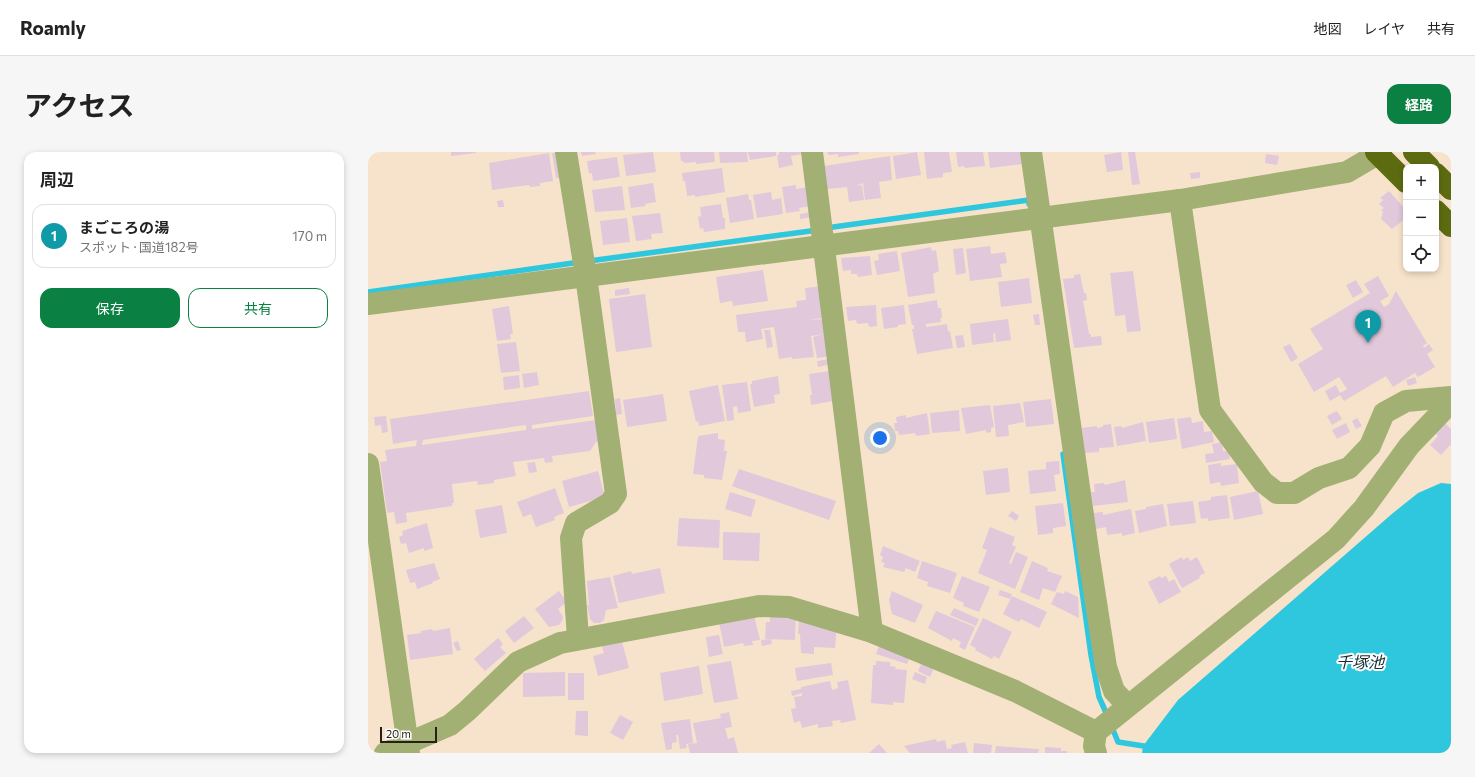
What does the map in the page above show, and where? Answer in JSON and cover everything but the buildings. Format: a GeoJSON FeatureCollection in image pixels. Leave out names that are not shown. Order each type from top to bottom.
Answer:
{"type":"FeatureCollection","features":[{"type":"Feature","properties":{"kind":"highway"},"geometry":{"type":"LineString","coordinates":[[1414,152],[1426,164]]}},
{"type":"Feature","properties":{"kind":"highway"},"geometry":{"type":"LineString","coordinates":[[1379,153],[1403,179]]}},
{"type":"Feature","properties":{"kind":"highway"},"geometry":{"type":"LineString","coordinates":[[1439,177],[1451,189]]}},
{"type":"Feature","properties":{"kind":"highway"},"geometry":{"type":"LineString","coordinates":[[1439,214],[1451,226]]}},
{"type":"Feature","properties":{"kind":"street"},"geometry":{"type":"LineString","coordinates":[[566,152],[584,266],[616,494],[610,503],[576,523],[571,538],[578,638]]}},
{"type":"Feature","properties":{"kind":"street"},"geometry":{"type":"LineString","coordinates":[[812,152],[872,632]]}},
{"type":"Feature","properties":{"kind":"street"},"geometry":{"type":"LineString","coordinates":[[1031,152],[1090,564],[1106,667],[1114,691],[1111,720]]}},
{"type":"Feature","properties":{"kind":"street"},"geometry":{"type":"LineString","coordinates":[[368,304],[584,266],[823,233],[1040,218],[1180,200],[1347,172],[1379,153]]}},
{"type":"Feature","properties":{"kind":"street"},"geometry":{"type":"LineString","coordinates":[[1180,200],[1210,410],[1263,482],[1277,493],[1294,493],[1319,478],[1349,468],[1370,446],[1384,414],[1406,400],[1451,397]]}},
{"type":"Feature","properties":{"kind":"street"},"geometry":{"type":"LineString","coordinates":[[1096,753],[1094,746],[1111,720],[1336,540],[1364,508],[1409,446],[1451,402]]}},
{"type":"Feature","properties":{"kind":"street"},"geometry":{"type":"LineString","coordinates":[[368,464],[409,748]]}},
{"type":"Feature","properties":{"kind":"street"},"geometry":{"type":"LineString","coordinates":[[385,753],[409,748],[450,725],[467,711],[518,662],[560,643],[578,638],[627,632],[759,606],[789,607],[872,632],[1016,691],[1111,720]]}},
{"type":"Feature","properties":{"kind":"water","name":"千塚池"},"geometry":{"type":"Polygon","coordinates":[[[1441,483],[1451,484],[1451,753],[1142,753],[1143,746],[1178,700],[1393,513],[1418,493],[1441,483]]]}},
{"type":"Feature","properties":{"kind":"waterway"},"geometry":{"type":"LineString","coordinates":[[826,228],[1029,200],[1029,204]]}},
{"type":"Feature","properties":{"kind":"waterway"},"geometry":{"type":"LineString","coordinates":[[589,261],[818,230]]}},
{"type":"Feature","properties":{"kind":"waterway"},"geometry":{"type":"LineString","coordinates":[[368,292],[580,262]]}},
{"type":"Feature","properties":{"kind":"waterway"},"geometry":{"type":"LineString","coordinates":[[1063,454],[1091,655],[1099,697],[1108,717]]}},
{"type":"Feature","properties":{"kind":"waterway"},"geometry":{"type":"LineString","coordinates":[[1111,725],[1118,742],[1150,747]]}},
{"type":"Feature","properties":{"kind":"place","name":"まごころの湯"},"geometry":{"type":"Point","coordinates":[1368,343]}}]}
